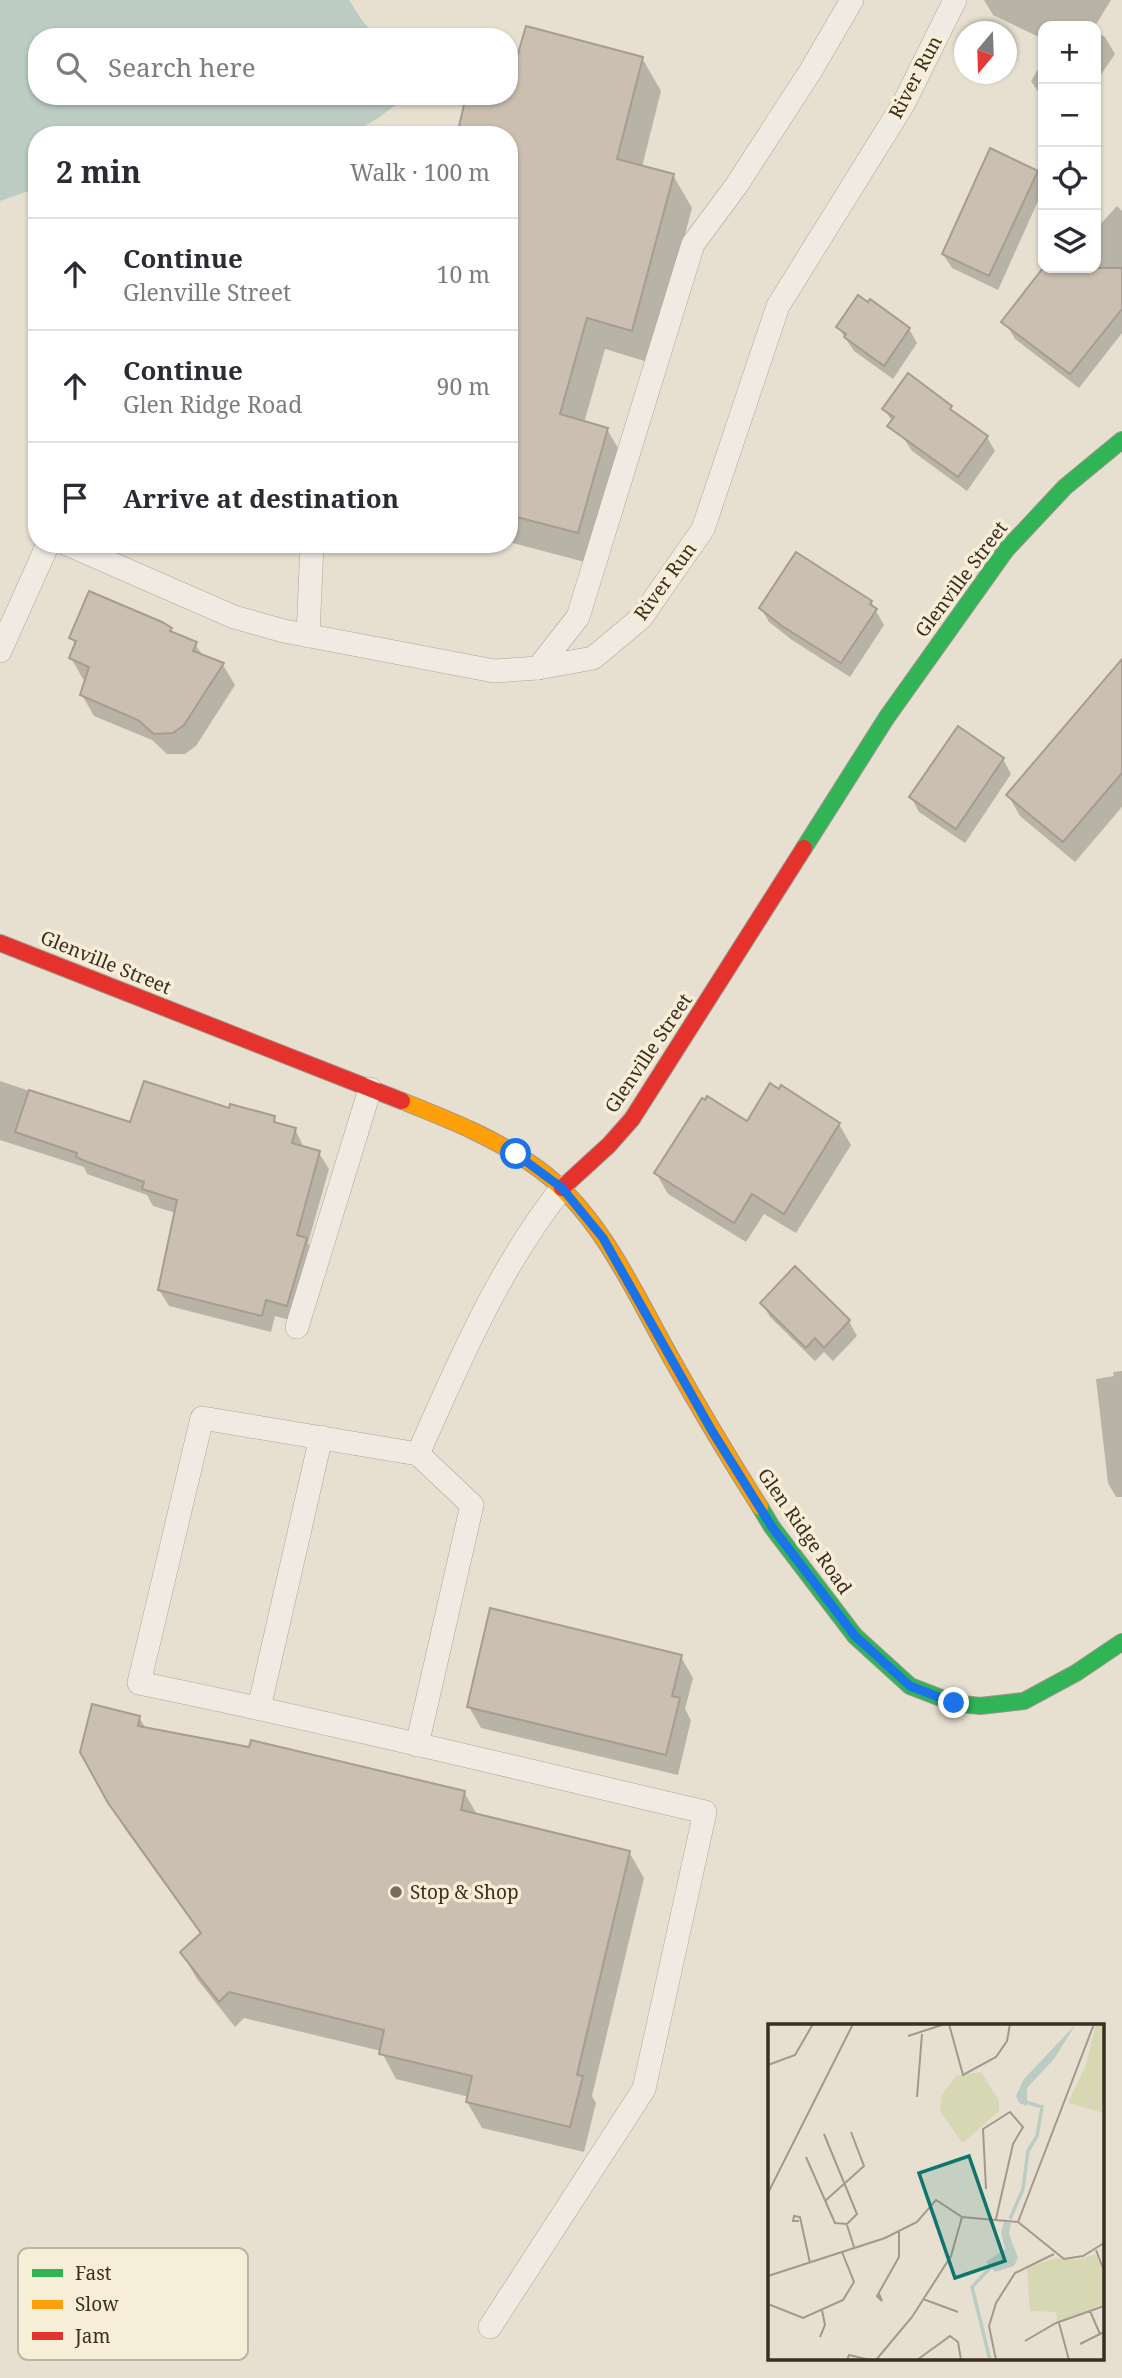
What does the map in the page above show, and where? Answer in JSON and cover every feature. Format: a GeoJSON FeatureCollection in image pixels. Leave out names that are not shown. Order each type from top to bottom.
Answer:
{"type":"FeatureCollection","features":[{"type":"Feature","properties":{"kind":"main road","name":"Glenville Street"},"geometry":{"type":"LineString","coordinates":[[0,943],[467,1128],[516,1154],[562,1188],[609,1145],[632,1119],[887,717],[1006,550],[1065,487],[1122,440]]}},
{"type":"Feature","properties":{"kind":"main road","name":"Glen Ridge Road"},"geometry":{"type":"LineString","coordinates":[[562,1188],[592,1223],[614,1255],[712,1431],[772,1527],[855,1636],[910,1686],[954,1703],[980,1706],[1024,1701],[1076,1673],[1122,1642]]}},
{"type":"Feature","properties":{"kind":"lane"},"geometry":{"type":"LineString","coordinates":[[538,668],[578,617],[693,244],[736,186],[810,72],[852,0]]}},
{"type":"Feature","properties":{"kind":"lane","name":"River Run"},"geometry":{"type":"LineString","coordinates":[[88,553],[234,617],[307,636],[495,671],[538,668],[593,658],[641,618],[703,529],[778,306],[904,103],[956,0]]}},
{"type":"Feature","properties":{"kind":"lane"},"geometry":{"type":"LineString","coordinates":[[0,651],[44,553]]}},
{"type":"Feature","properties":{"kind":"lane"},"geometry":{"type":"LineString","coordinates":[[307,636],[312,553]]}},
{"type":"Feature","properties":{"kind":"lane"},"geometry":{"type":"LineString","coordinates":[[297,1327],[370,1089]]}},
{"type":"Feature","properties":{"kind":"lane"},"geometry":{"type":"LineString","coordinates":[[418,1454],[464,1350],[523,1242],[562,1188]]}},
{"type":"Feature","properties":{"kind":"lane"},"geometry":{"type":"LineString","coordinates":[[417,1745],[472,1504],[418,1454],[202,1418],[139,1684],[260,1708],[417,1745],[705,1812],[644,2090],[490,2327]]}},
{"type":"Feature","properties":{"kind":"lane"},"geometry":{"type":"LineString","coordinates":[[260,1708],[321,1437]]}},
{"type":"Feature","properties":{"kind":"shaded area"},"geometry":{"type":"Polygon","coordinates":[[[0,0],[349,0],[369,28],[28,28],[28,105],[395,105],[364,126],[28,126],[28,191],[0,201],[0,0]]]}},
{"type":"Feature","properties":{"kind":"building"},"geometry":{"type":"Polygon","coordinates":[[[526,26],[643,57],[617,159],[674,174],[632,331],[587,318],[560,414],[608,428],[578,533],[518,517],[518,126],[459,126],[464,105],[518,105],[518,54],[526,26]]]}},
{"type":"Feature","properties":{"kind":"building"},"geometry":{"type":"Polygon","coordinates":[[[990,148],[1038,171],[989,276],[942,254],[990,148]]]}},
{"type":"Feature","properties":{"kind":"building"},"geometry":{"type":"Polygon","coordinates":[[[1101,268],[1122,268],[1122,309],[1070,374],[1001,322],[1039,273],[1101,273],[1101,268]]]}},
{"type":"Feature","properties":{"kind":"building"},"geometry":{"type":"Polygon","coordinates":[[[858,295],[868,302],[870,299],[910,328],[884,366],[844,337],[846,334],[836,327],[858,295]]]}},
{"type":"Feature","properties":{"kind":"building"},"geometry":{"type":"Polygon","coordinates":[[[908,373],[952,406],[950,409],[988,436],[958,477],[887,426],[894,417],[882,409],[908,373]]]}},
{"type":"Feature","properties":{"kind":"building"},"geometry":{"type":"Polygon","coordinates":[[[796,552],[872,601],[870,604],[877,609],[841,663],[782,626],[759,608],[796,552]]]}},
{"type":"Feature","properties":{"kind":"building"},"geometry":{"type":"Polygon","coordinates":[[[89,591],[162,622],[172,628],[170,631],[197,642],[193,651],[224,663],[184,725],[173,733],[154,734],[138,720],[80,695],[89,667],[69,658],[76,641],[69,638],[89,591]]]}},
{"type":"Feature","properties":{"kind":"building"},"geometry":{"type":"Polygon","coordinates":[[[1122,659],[1122,773],[1063,842],[1006,795],[1122,659]]]}},
{"type":"Feature","properties":{"kind":"building"},"geometry":{"type":"Polygon","coordinates":[[[958,726],[1004,758],[956,829],[909,797],[958,726]]]}},
{"type":"Feature","properties":{"kind":"building"},"geometry":{"type":"Polygon","coordinates":[[[144,1081],[229,1108],[230,1104],[275,1116],[274,1122],[296,1128],[292,1143],[320,1151],[297,1235],[307,1238],[287,1306],[266,1300],[262,1316],[158,1290],[177,1200],[142,1189],[144,1182],[85,1161],[76,1157],[77,1153],[15,1132],[29,1090],[130,1122],[144,1081]]]}},
{"type":"Feature","properties":{"kind":"building"},"geometry":{"type":"Polygon","coordinates":[[[770,1083],[779,1089],[781,1085],[840,1123],[784,1214],[752,1194],[734,1223],[654,1173],[702,1098],[705,1100],[707,1096],[747,1121],[770,1083]]]}},
{"type":"Feature","properties":{"kind":"building"},"geometry":{"type":"Polygon","coordinates":[[[795,1266],[850,1320],[824,1348],[815,1338],[806,1348],[760,1303],[795,1266]]]}},
{"type":"Feature","properties":{"kind":"building"},"geometry":{"type":"Polygon","coordinates":[[[490,1608],[682,1655],[672,1696],[680,1698],[666,1755],[467,1707],[490,1608]]]}},
{"type":"Feature","properties":{"kind":"building","name":"Stop & Shop"},"geometry":{"type":"Polygon","coordinates":[[[92,1704],[140,1716],[138,1726],[249,1747],[251,1740],[465,1791],[461,1810],[630,1851],[577,2075],[583,2076],[570,2127],[466,2102],[472,2076],[379,2054],[384,2030],[229,1992],[219,2002],[180,1952],[201,1933],[108,1803],[80,1752],[92,1704]]]}},
{"type":"Feature","properties":{"kind":"traffic: fast"},"geometry":{"type":"LineString","coordinates":[[804,848],[887,717],[1006,550],[1065,487],[1122,440]]}},
{"type":"Feature","properties":{"kind":"traffic: fast"},"geometry":{"type":"LineString","coordinates":[[760,1507],[772,1527],[855,1636],[910,1686],[954,1703],[980,1706],[1024,1701],[1076,1673],[1122,1642]]}},
{"type":"Feature","properties":{"kind":"traffic: slow"},"geometry":{"type":"LineString","coordinates":[[402,1101],[456,1123],[524,1159],[562,1188],[581,1209],[614,1256],[692,1395],[760,1507]]}},
{"type":"Feature","properties":{"kind":"traffic: jam"},"geometry":{"type":"LineString","coordinates":[[562,1188],[609,1145],[632,1119],[804,848]]}},
{"type":"Feature","properties":{"kind":"traffic: jam"},"geometry":{"type":"LineString","coordinates":[[0,943],[402,1101]]}},
{"type":"Feature","properties":{"kind":"place","name":"Stop & Shop"},"geometry":{"type":"Point","coordinates":[396,1892]}},
{"type":"Feature","properties":{"kind":"route"},"geometry":{"type":"LineString","coordinates":[[516,1154],[562,1188],[603,1238],[712,1431],[772,1527],[855,1636],[910,1686],[954,1703]]}}]}
